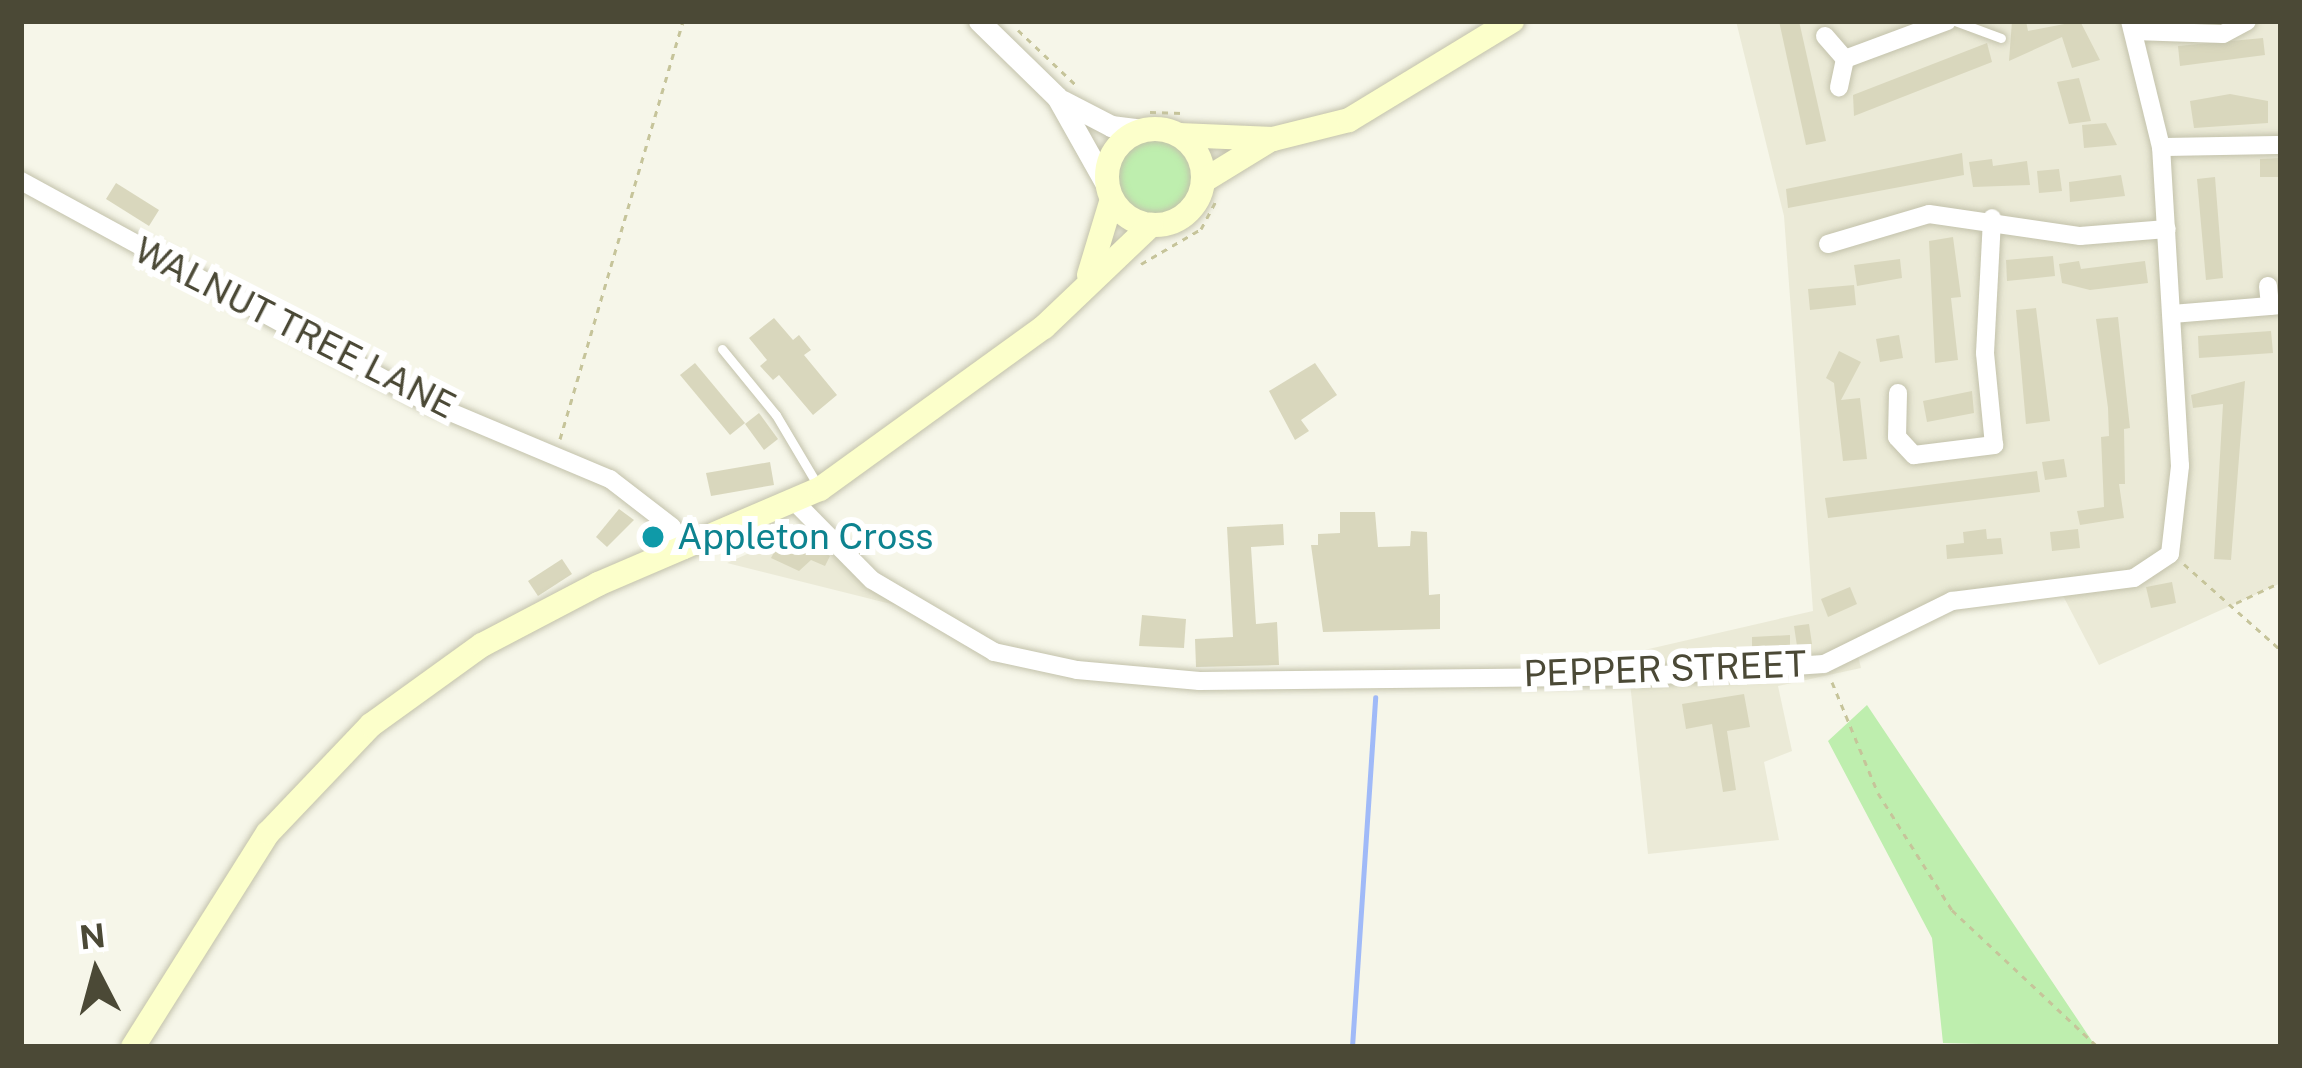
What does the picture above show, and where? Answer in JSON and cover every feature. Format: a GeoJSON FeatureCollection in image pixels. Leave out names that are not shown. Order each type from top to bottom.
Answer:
{"type":"FeatureCollection","features":[{"type":"Feature","properties":{"kind":"main road"},"geometry":{"type":"LineString","coordinates":[[1079,293],[1106,240],[1118,145],[1141,121],[1179,135],[1273,139],[1349,120],[1393,99],[1511,21]]}},
{"type":"Feature","properties":{"kind":"main road"},"geometry":{"type":"LineString","coordinates":[[1179,135],[1198,155],[1203,181]]}},
{"type":"Feature","properties":{"kind":"main road"},"geometry":{"type":"LineString","coordinates":[[134,1047],[268,833],[370,725],[482,645],[820,489],[1079,293],[1151,225],[1190,209],[1203,181],[1273,139]]}},
{"type":"Feature","properties":{"kind":"main road"},"geometry":{"type":"LineString","coordinates":[[1109,192],[1151,225]]}},
{"type":"Feature","properties":{"kind":"street"},"geometry":{"type":"LineString","coordinates":[[979,21],[1057,98],[1109,192]]}},
{"type":"Feature","properties":{"kind":"street"},"geometry":{"type":"LineString","coordinates":[[1845,59],[1951,21]]}},
{"type":"Feature","properties":{"kind":"street"},"geometry":{"type":"LineString","coordinates":[[2170,554],[2180,466],[2167,229],[2161,147],[2132,26],[2223,34],[2247,21]]}},
{"type":"Feature","properties":{"kind":"street"},"geometry":{"type":"LineString","coordinates":[[1825,36],[1845,59]]}},
{"type":"Feature","properties":{"kind":"street"},"geometry":{"type":"LineString","coordinates":[[1839,87],[1845,59]]}},
{"type":"Feature","properties":{"kind":"street"},"geometry":{"type":"LineString","coordinates":[[1057,98],[1111,126],[1141,121]]}},
{"type":"Feature","properties":{"kind":"street"},"geometry":{"type":"LineString","coordinates":[[2161,147],[2281,146]]}},
{"type":"Feature","properties":{"kind":"street","name":"WALNUT TREE LANE"},"geometry":{"type":"LineString","coordinates":[[21,181],[387,383],[556,454],[641,498],[684,550]]}},
{"type":"Feature","properties":{"kind":"street"},"geometry":{"type":"LineString","coordinates":[[1825,246],[1929,214],[1992,218],[2080,236],[2167,229]]}},
{"type":"Feature","properties":{"kind":"street"},"geometry":{"type":"LineString","coordinates":[[1898,394],[1897,437],[1906,457],[1994,446],[1985,353],[1992,218]]}},
{"type":"Feature","properties":{"kind":"street"},"geometry":{"type":"LineString","coordinates":[[2172,314],[2275,306],[2268,286]]}},
{"type":"Feature","properties":{"kind":"street","name":"PEPPER STREET"},"geometry":{"type":"LineString","coordinates":[[796,503],[838,552],[911,609],[994,652],[1057,667],[1297,681],[1647,676],[1824,664],[1952,601],[2134,578],[2170,554]]}},
{"type":"Feature","properties":{"kind":"lane"},"geometry":{"type":"LineString","coordinates":[[1951,21],[2001,38]]}},
{"type":"Feature","properties":{"kind":"lane"},"geometry":{"type":"LineString","coordinates":[[722,350],[776,415],[820,489]]}},
{"type":"Feature","properties":{"kind":"path"},"geometry":{"type":"LineString","coordinates":[[556,454],[683,21]]}},
{"type":"Feature","properties":{"kind":"path"},"geometry":{"type":"LineString","coordinates":[[1007,21],[1085,94]]}},
{"type":"Feature","properties":{"kind":"path"},"geometry":{"type":"LineString","coordinates":[[1141,121],[1198,116]]}},
{"type":"Feature","properties":{"kind":"path"},"geometry":{"type":"LineString","coordinates":[[1150,260],[1196,233]]}},
{"type":"Feature","properties":{"kind":"path"},"geometry":{"type":"LineString","coordinates":[[2170,554],[2234,604],[2281,650]]}},
{"type":"Feature","properties":{"kind":"path"},"geometry":{"type":"LineString","coordinates":[[2234,604],[2281,583]]}},
{"type":"Feature","properties":{"kind":"path"},"geometry":{"type":"LineString","coordinates":[[1824,664],[1878,793],[1952,910],[2098,1047]]}},
{"type":"Feature","properties":{"kind":"shaded area"},"geometry":{"type":"Polygon","coordinates":[[[1736,21],[2281,21],[2281,583],[2099,665],[2059,588],[1958,602],[1856,648],[1861,668],[1778,686],[1792,751],[1764,762],[1779,840],[1648,854],[1627,654],[1813,611],[1784,216],[1736,21]]]}},
{"type":"Feature","properties":{"kind":"shaded area"},"geometry":{"type":"Polygon","coordinates":[[[812,525],[911,609],[727,563],[812,525]]]}},
{"type":"Feature","properties":{"kind":"green space"},"geometry":{"type":"Polygon","coordinates":[[[1152,139],[1179,151],[1191,178],[1179,205],[1152,217],[1125,205],[1113,178],[1125,151],[1152,139]]]}},
{"type":"Feature","properties":{"kind":"green space"},"geometry":{"type":"Polygon","coordinates":[[[1867,705],[2096,1047],[1943,1043],[1932,938],[1828,741],[1867,705]]]}},
{"type":"Feature","properties":{"kind":"building"},"geometry":{"type":"Polygon","coordinates":[[[1779,21],[1799,21],[1826,141],[1806,145],[1779,21]]]}},
{"type":"Feature","properties":{"kind":"building"},"geometry":{"type":"Polygon","coordinates":[[[2012,21],[2026,21],[2028,31],[2080,21],[2100,60],[2072,68],[2062,37],[2009,61],[2012,21]]]}},
{"type":"Feature","properties":{"kind":"building"},"geometry":{"type":"Polygon","coordinates":[[[2263,38],[2265,55],[2180,66],[2178,46],[2263,38]]]}},
{"type":"Feature","properties":{"kind":"building"},"geometry":{"type":"Polygon","coordinates":[[[1987,43],[1992,62],[1854,116],[1853,95],[1987,43]]]}},
{"type":"Feature","properties":{"kind":"building"},"geometry":{"type":"Polygon","coordinates":[[[2079,78],[2091,121],[2069,124],[2057,82],[2079,78]]]}},
{"type":"Feature","properties":{"kind":"building"},"geometry":{"type":"Polygon","coordinates":[[[2230,94],[2268,101],[2268,123],[2194,128],[2190,101],[2230,94]]]}},
{"type":"Feature","properties":{"kind":"building"},"geometry":{"type":"Polygon","coordinates":[[[2106,123],[2117,145],[2084,148],[2082,125],[2106,123]]]}},
{"type":"Feature","properties":{"kind":"building"},"geometry":{"type":"Polygon","coordinates":[[[1962,153],[1964,175],[1788,208],[1786,189],[1962,153]]]}},
{"type":"Feature","properties":{"kind":"building"},"geometry":{"type":"Polygon","coordinates":[[[2281,158],[2281,177],[2260,177],[2260,159],[2281,158]]]}},
{"type":"Feature","properties":{"kind":"building"},"geometry":{"type":"Polygon","coordinates":[[[1992,159],[1993,166],[2027,161],[2030,185],[1973,187],[1969,162],[1992,159]]]}},
{"type":"Feature","properties":{"kind":"building"},"geometry":{"type":"Polygon","coordinates":[[[2059,169],[2062,191],[2039,193],[2037,171],[2059,169]]]}},
{"type":"Feature","properties":{"kind":"building"},"geometry":{"type":"Polygon","coordinates":[[[2121,175],[2125,196],[2070,202],[2069,182],[2121,175]]]}},
{"type":"Feature","properties":{"kind":"building"},"geometry":{"type":"Polygon","coordinates":[[[2215,177],[2223,278],[2206,280],[2197,179],[2215,177]]]}},
{"type":"Feature","properties":{"kind":"building"},"geometry":{"type":"Polygon","coordinates":[[[116,183],[159,210],[149,226],[106,199],[116,183]]]}},
{"type":"Feature","properties":{"kind":"building"},"geometry":{"type":"Polygon","coordinates":[[[1953,237],[1961,297],[1951,298],[1958,360],[1935,363],[1929,241],[1953,237]]]}},
{"type":"Feature","properties":{"kind":"building"},"geometry":{"type":"Polygon","coordinates":[[[2053,256],[2055,276],[2007,281],[2006,260],[2053,256]]]}},
{"type":"Feature","properties":{"kind":"building"},"geometry":{"type":"Polygon","coordinates":[[[1900,259],[1902,278],[1857,286],[1854,265],[1900,259]]]}},
{"type":"Feature","properties":{"kind":"building"},"geometry":{"type":"Polygon","coordinates":[[[2079,261],[2081,269],[2145,261],[2148,283],[2090,290],[2062,283],[2059,264],[2079,261]]]}},
{"type":"Feature","properties":{"kind":"building"},"geometry":{"type":"Polygon","coordinates":[[[1854,285],[1856,305],[1810,310],[1808,289],[1854,285]]]}},
{"type":"Feature","properties":{"kind":"building"},"geometry":{"type":"Polygon","coordinates":[[[2036,308],[2050,421],[2026,424],[2016,310],[2036,308]]]}},
{"type":"Feature","properties":{"kind":"building"},"geometry":{"type":"Polygon","coordinates":[[[2118,317],[2130,428],[2124,429],[2125,484],[2119,484],[2124,518],[2080,525],[2077,511],[2104,507],[2101,437],[2109,436],[2108,408],[2096,319],[2118,317]]]}},
{"type":"Feature","properties":{"kind":"building"},"geometry":{"type":"Polygon","coordinates":[[[774,318],[793,340],[799,335],[811,350],[804,355],[837,395],[813,415],[779,375],[773,380],[760,366],[767,360],[749,338],[774,318]]]}},
{"type":"Feature","properties":{"kind":"building"},"geometry":{"type":"Polygon","coordinates":[[[2271,331],[2273,353],[2199,358],[2198,336],[2271,331]]]}},
{"type":"Feature","properties":{"kind":"building"},"geometry":{"type":"Polygon","coordinates":[[[1899,335],[1903,358],[1880,362],[1876,339],[1899,335]]]}},
{"type":"Feature","properties":{"kind":"building"},"geometry":{"type":"Polygon","coordinates":[[[1839,351],[1861,362],[1841,400],[1860,398],[1867,459],[1843,461],[1834,383],[1826,378],[1839,351]]]}},
{"type":"Feature","properties":{"kind":"building"},"geometry":{"type":"Polygon","coordinates":[[[695,363],[745,423],[730,435],[680,375],[695,363]]]}},
{"type":"Feature","properties":{"kind":"building"},"geometry":{"type":"Polygon","coordinates":[[[1315,363],[1337,395],[1301,420],[1309,431],[1295,440],[1269,391],[1315,363]]]}},
{"type":"Feature","properties":{"kind":"building"},"geometry":{"type":"Polygon","coordinates":[[[2245,381],[2231,560],[2214,559],[2223,404],[2193,408],[2191,395],[2245,381]]]}},
{"type":"Feature","properties":{"kind":"building"},"geometry":{"type":"Polygon","coordinates":[[[1972,391],[1974,413],[1927,422],[1923,401],[1972,391]]]}},
{"type":"Feature","properties":{"kind":"building"},"geometry":{"type":"Polygon","coordinates":[[[759,413],[778,439],[764,450],[745,424],[759,413]]]}},
{"type":"Feature","properties":{"kind":"building"},"geometry":{"type":"Polygon","coordinates":[[[2064,459],[2067,477],[2045,480],[2042,462],[2064,459]]]}},
{"type":"Feature","properties":{"kind":"building"},"geometry":{"type":"Polygon","coordinates":[[[770,462],[774,485],[711,496],[706,473],[770,462]]]}},
{"type":"Feature","properties":{"kind":"building"},"geometry":{"type":"Polygon","coordinates":[[[2037,471],[2040,492],[1828,518],[1825,498],[2037,471]]]}},
{"type":"Feature","properties":{"kind":"building"},"geometry":{"type":"Polygon","coordinates":[[[619,509],[634,520],[607,547],[596,537],[619,509]]]}},
{"type":"Feature","properties":{"kind":"building"},"geometry":{"type":"Polygon","coordinates":[[[1340,512],[1375,512],[1378,547],[1410,546],[1411,531],[1427,532],[1429,595],[1440,594],[1440,629],[1323,632],[1311,545],[1318,545],[1318,534],[1340,533],[1340,512]]]}},
{"type":"Feature","properties":{"kind":"building"},"geometry":{"type":"Polygon","coordinates":[[[1283,524],[1284,545],[1251,547],[1256,624],[1277,622],[1279,665],[1196,667],[1195,639],[1233,637],[1227,527],[1283,524]]]}},
{"type":"Feature","properties":{"kind":"building"},"geometry":{"type":"Polygon","coordinates":[[[1986,529],[1987,539],[2001,538],[2003,554],[1947,559],[1946,545],[1964,543],[1963,532],[1986,529]]]}},
{"type":"Feature","properties":{"kind":"building"},"geometry":{"type":"Polygon","coordinates":[[[2078,529],[2080,548],[2052,551],[2050,532],[2078,529]]]}},
{"type":"Feature","properties":{"kind":"building"},"geometry":{"type":"Polygon","coordinates":[[[800,537],[830,556],[825,566],[811,560],[799,571],[771,558],[779,543],[794,550],[800,537]]]}},
{"type":"Feature","properties":{"kind":"building"},"geometry":{"type":"Polygon","coordinates":[[[562,559],[572,574],[538,596],[528,581],[562,559]]]}},
{"type":"Feature","properties":{"kind":"building"},"geometry":{"type":"Polygon","coordinates":[[[2172,582],[2176,603],[2151,608],[2146,587],[2172,582]]]}},
{"type":"Feature","properties":{"kind":"building"},"geometry":{"type":"Polygon","coordinates":[[[1850,587],[1857,604],[1828,617],[1821,599],[1850,587]]]}},
{"type":"Feature","properties":{"kind":"building"},"geometry":{"type":"Polygon","coordinates":[[[1142,615],[1186,619],[1184,648],[1139,646],[1142,615]]]}},
{"type":"Feature","properties":{"kind":"building"},"geometry":{"type":"Polygon","coordinates":[[[1809,624],[1812,644],[1797,646],[1794,626],[1809,624]]]}},
{"type":"Feature","properties":{"kind":"building"},"geometry":{"type":"Polygon","coordinates":[[[1790,635],[1790,651],[1752,653],[1752,637],[1790,635]]]}},
{"type":"Feature","properties":{"kind":"building"},"geometry":{"type":"Polygon","coordinates":[[[1744,694],[1750,727],[1727,731],[1736,790],[1723,792],[1712,724],[1686,729],[1682,704],[1744,694]]]}},
{"type":"Feature","properties":{"kind":"waterway"},"geometry":{"type":"LineString","coordinates":[[1352,1047],[1375,698]]}},
{"type":"Feature","properties":{"kind":"place","name":"Appleton Cross"},"geometry":{"type":"Point","coordinates":[653,537]}}]}
